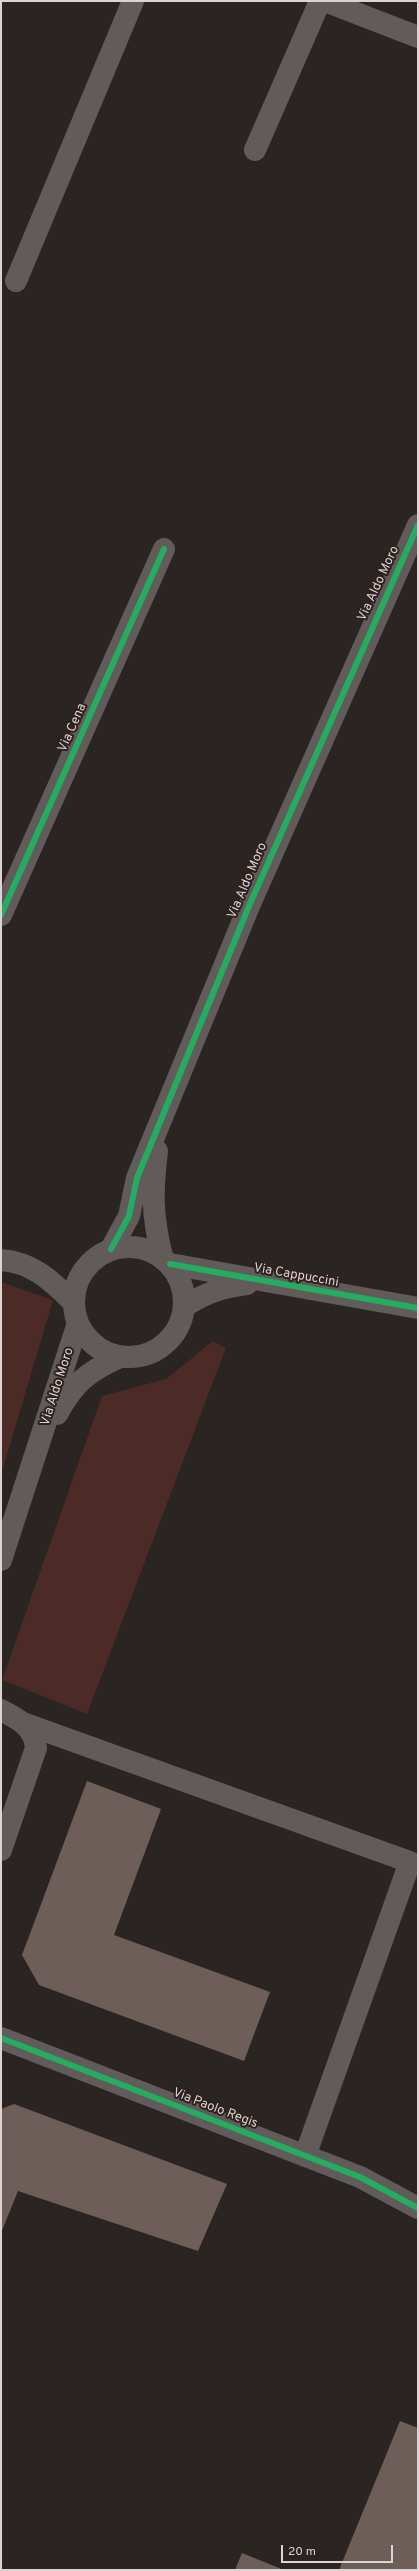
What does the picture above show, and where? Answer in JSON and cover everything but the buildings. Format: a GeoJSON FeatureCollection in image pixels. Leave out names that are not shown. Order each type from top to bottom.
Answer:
{"type":"FeatureCollection","features":[{"type":"Feature","properties":{"kind":"street"},"geometry":{"type":"LineString","coordinates":[[16,281],[134,1]]}},
{"type":"Feature","properties":{"kind":"street"},"geometry":{"type":"LineString","coordinates":[[255,150],[320,1]]}},
{"type":"Feature","properties":{"kind":"street"},"geometry":{"type":"LineString","coordinates":[[325,1],[418,36]]}},
{"type":"Feature","properties":{"kind":"street","name":"Via Aldo Moro"},"geometry":{"type":"LineString","coordinates":[[111,1249],[129,1216],[137,1178],[161,1124],[249,906],[418,525]]}},
{"type":"Feature","properties":{"kind":"street","name":"Via Cena"},"geometry":{"type":"LineString","coordinates":[[1,915],[164,550]]}},
{"type":"Feature","properties":{"kind":"street","name":"Via Aldo Moro"},"geometry":{"type":"LineString","coordinates":[[161,1124],[153,1182],[153,1223],[166,1260]]}},
{"type":"Feature","properties":{"kind":"street"},"geometry":{"type":"LineString","coordinates":[[128,1246],[146,1249],[166,1260],[184,1291],[185,1306],[180,1324],[166,1344],[156,1351],[138,1357],[120,1357],[102,1350],[88,1339],[78,1323],[73,1302],[76,1285],[84,1270],[96,1257],[111,1249],[128,1246]]}},
{"type":"Feature","properties":{"kind":"street"},"geometry":{"type":"LineString","coordinates":[[1,1260],[14,1261],[46,1276],[73,1302]]}},
{"type":"Feature","properties":{"kind":"street","name":"Via Cappuccini"},"geometry":{"type":"LineString","coordinates":[[166,1260],[266,1283],[418,1308]]}},
{"type":"Feature","properties":{"kind":"street","name":"Via Cappuccini"},"geometry":{"type":"LineString","coordinates":[[185,1306],[209,1292],[226,1286],[266,1283]]}},
{"type":"Feature","properties":{"kind":"street","name":"Via Aldo Moro"},"geometry":{"type":"LineString","coordinates":[[1,1560],[78,1323]]}},
{"type":"Feature","properties":{"kind":"street","name":"Via Aldo Moro"},"geometry":{"type":"LineString","coordinates":[[37,1450],[69,1393],[92,1369],[120,1357]]}},
{"type":"Feature","properties":{"kind":"street"},"geometry":{"type":"LineString","coordinates":[[1,1710],[23,1723],[410,1862],[305,2156]]}},
{"type":"Feature","properties":{"kind":"street"},"geometry":{"type":"LineString","coordinates":[[1,1850],[36,1748],[35,1736],[23,1723]]}},
{"type":"Feature","properties":{"kind":"street","name":"Via Paolo Regis"},"geometry":{"type":"LineString","coordinates":[[1,2038],[360,2177],[418,2208]]}},
{"type":"Feature","properties":{"kind":"street","name":"Via Paolo Regis"},"geometry":{"type":"LineString","coordinates":[[360,2177],[418,2191]]}},
{"type":"Feature","properties":{"kind":"shaded area"},"geometry":{"type":"Polygon","coordinates":[[[1,1282],[53,1300],[1,1475],[1,1282]]]}},
{"type":"Feature","properties":{"kind":"shaded area"},"geometry":{"type":"Polygon","coordinates":[[[213,1341],[226,1348],[87,1714],[2,1680],[102,1396],[166,1379],[213,1341]]]}},
{"type":"Feature","properties":{"kind":"cycle path"},"geometry":{"type":"LineString","coordinates":[[111,1249],[129,1216],[137,1178],[249,906],[418,525]]}},
{"type":"Feature","properties":{"kind":"cycle path"},"geometry":{"type":"LineString","coordinates":[[1,915],[164,549]]}},
{"type":"Feature","properties":{"kind":"cycle path"},"geometry":{"type":"LineString","coordinates":[[170,1264],[418,1308]]}},
{"type":"Feature","properties":{"kind":"cycle path"},"geometry":{"type":"LineString","coordinates":[[1,2038],[360,2177],[418,2208]]}}]}
